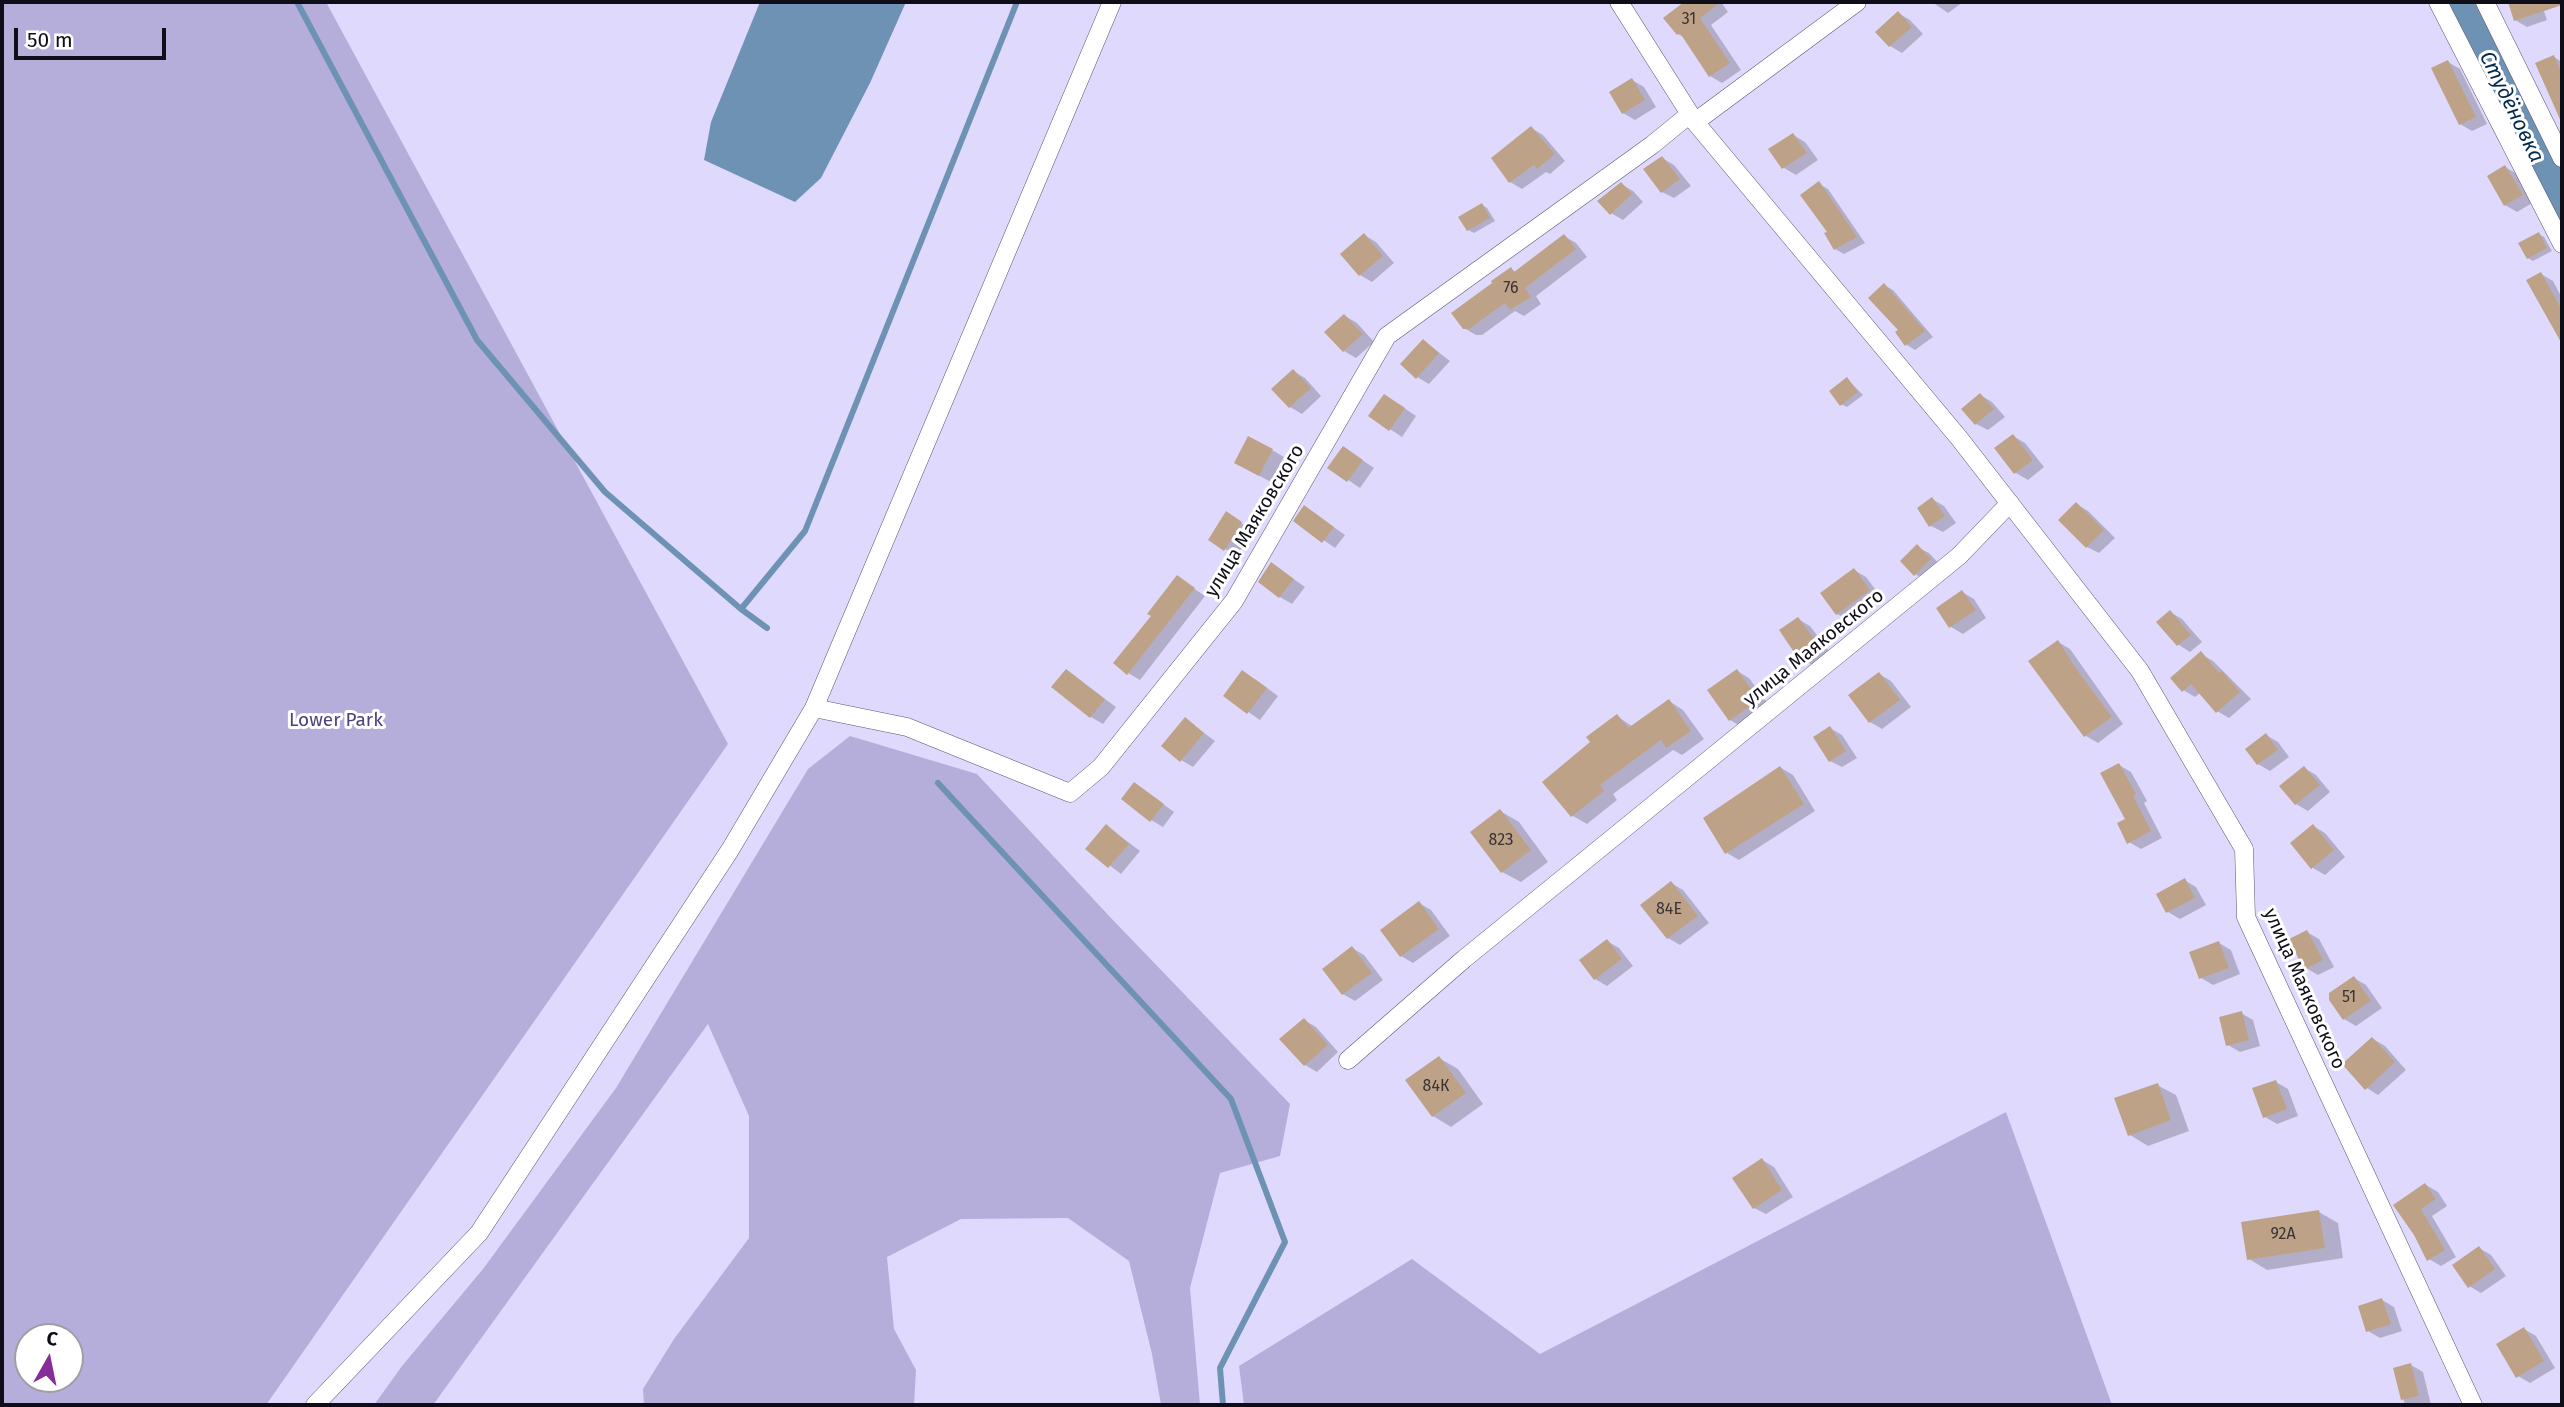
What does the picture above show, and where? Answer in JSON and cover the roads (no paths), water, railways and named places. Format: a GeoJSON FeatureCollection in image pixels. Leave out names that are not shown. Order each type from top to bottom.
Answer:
{"type":"FeatureCollection","features":[{"type":"Feature","properties":{"kind":"street"},"geometry":{"type":"LineString","coordinates":[[315,1405],[479,1233],[730,850],[814,708],[1112,2]]}},
{"type":"Feature","properties":{"kind":"street","name":"улица Маяковского"},"geometry":{"type":"LineString","coordinates":[[1619,2],[1693,118],[1959,438],[2140,671],[2244,849],[2246,917],[2473,1405]]}},
{"type":"Feature","properties":{"kind":"street","name":"улица Маяковского"},"geometry":{"type":"LineString","coordinates":[[814,708],[907,727],[1070,793],[1101,767],[1234,601],[1387,336],[1652,145],[1857,2]]}},
{"type":"Feature","properties":{"kind":"street"},"geometry":{"type":"LineString","coordinates":[[2438,2],[2562,244]]}},
{"type":"Feature","properties":{"kind":"street"},"geometry":{"type":"LineString","coordinates":[[2485,2],[2562,158]]}},
{"type":"Feature","properties":{"kind":"street","name":"улица Маяковского"},"geometry":{"type":"LineString","coordinates":[[1348,1060],[1464,959],[1959,556],[2010,503]]}},
{"type":"Feature","properties":{"kind":"water"},"geometry":{"type":"Polygon","coordinates":[[[760,2],[906,2],[870,83],[821,178],[795,202],[704,160],[711,122],[760,2]]]}},
{"type":"Feature","properties":{"kind":"waterway"},"geometry":{"type":"LineString","coordinates":[[297,2],[477,340],[605,492],[741,609],[767,628]]}},
{"type":"Feature","properties":{"kind":"waterway"},"geometry":{"type":"LineString","coordinates":[[741,609],[805,531],[1017,2]]}},
{"type":"Feature","properties":{"kind":"waterway","name":"Студёновка"},"geometry":{"type":"LineString","coordinates":[[2459,2],[2562,212]]}},
{"type":"Feature","properties":{"kind":"waterway"},"geometry":{"type":"LineString","coordinates":[[938,783],[1231,1099],[1285,1242],[1220,1368],[1223,1405]]}},
{"type":"Feature","properties":{"kind":"park label","name":"Lower Park"},"geometry":{"type":"Point","coordinates":[336,721]}}]}
